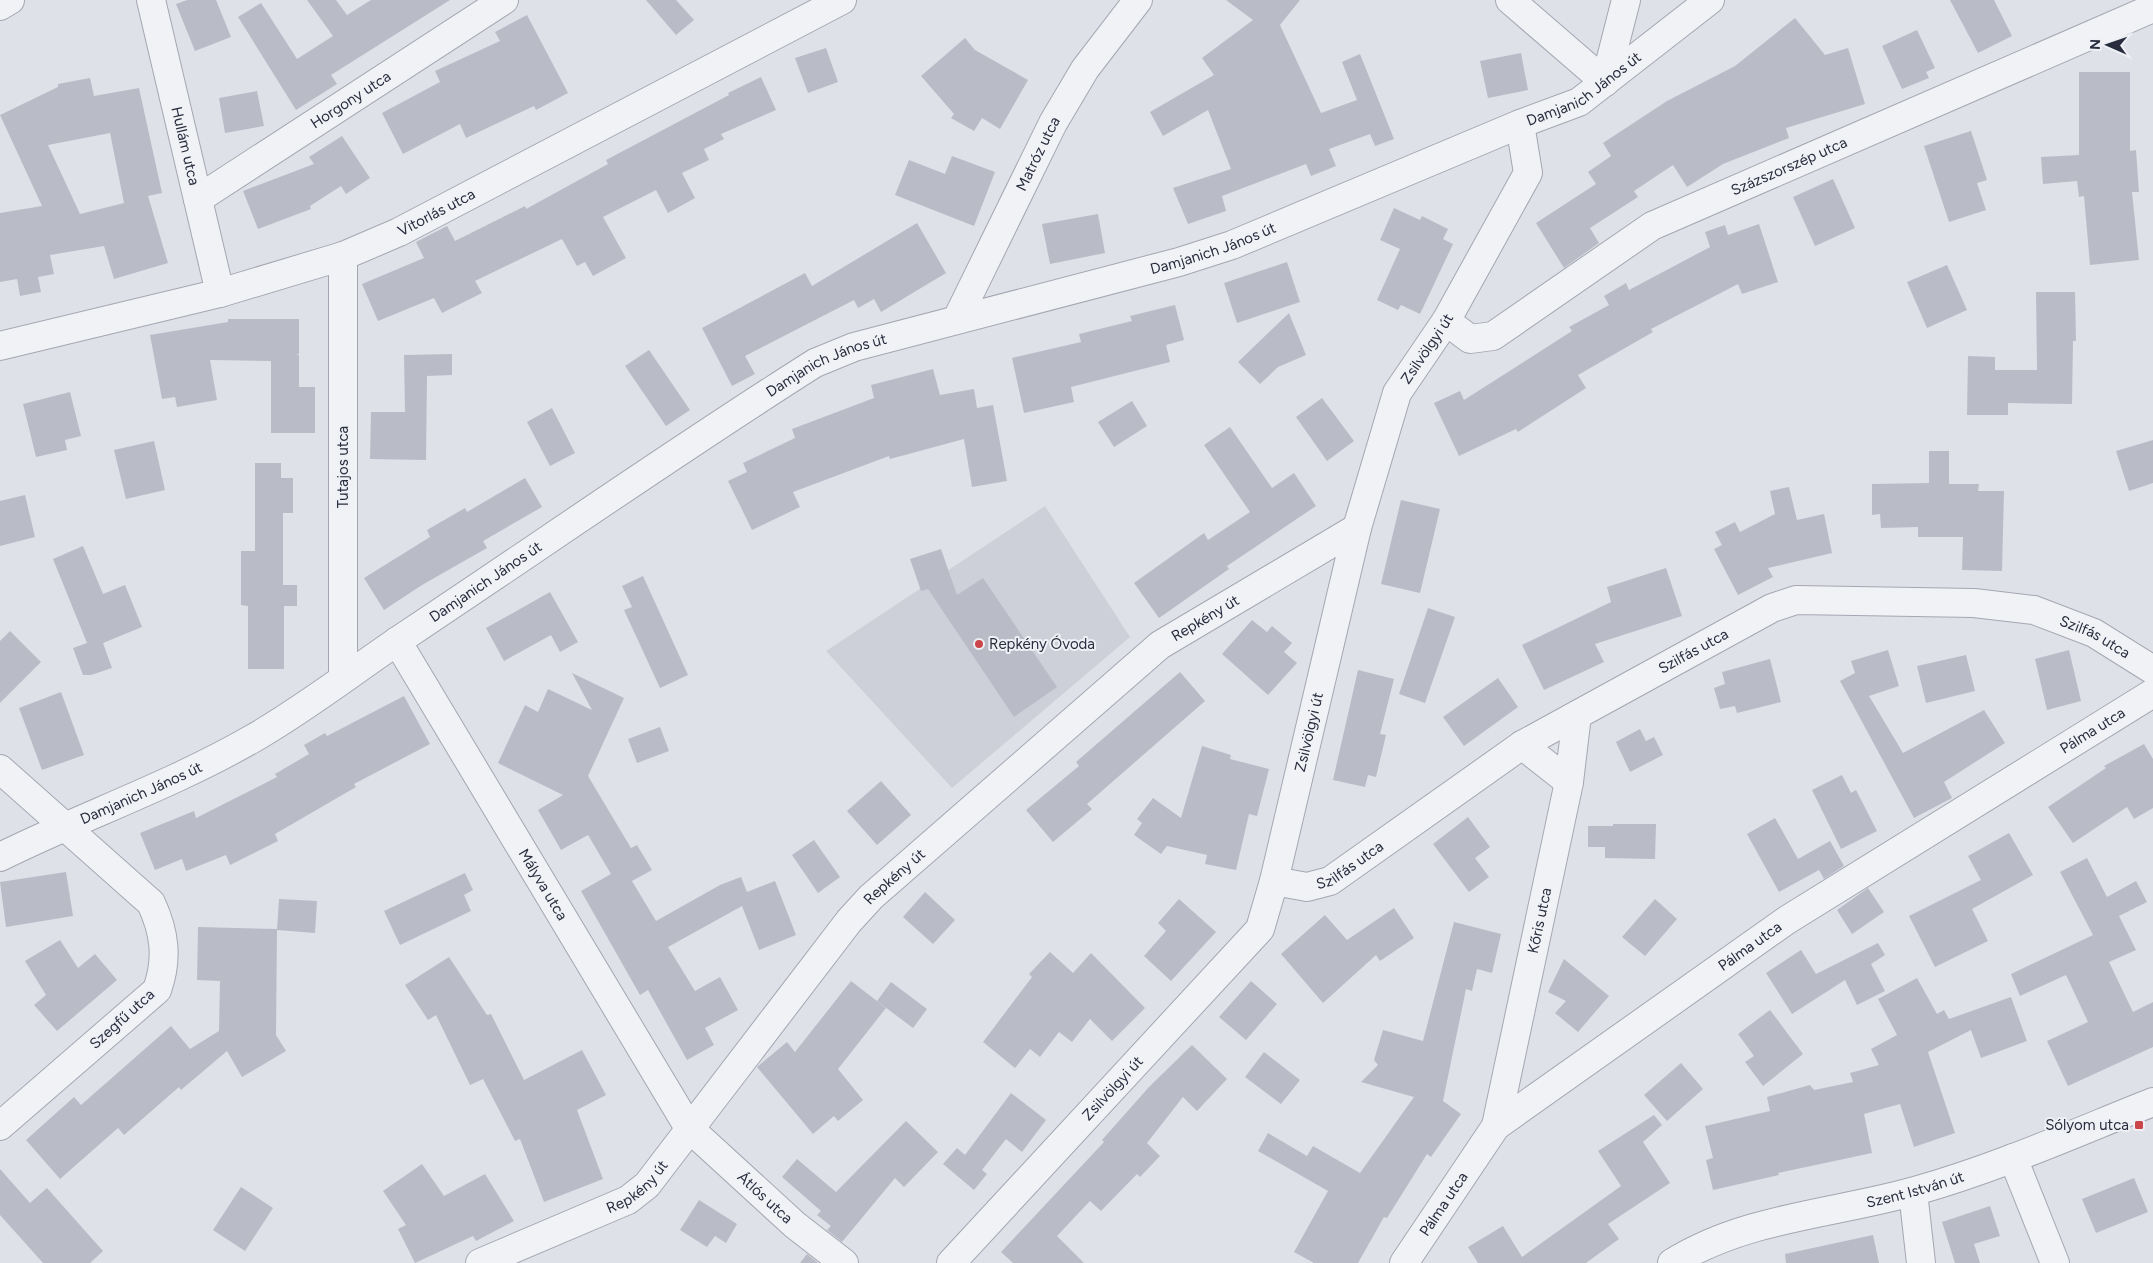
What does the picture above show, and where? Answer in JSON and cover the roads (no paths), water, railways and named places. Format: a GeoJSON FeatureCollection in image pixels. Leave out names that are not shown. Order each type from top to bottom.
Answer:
{"type":"FeatureCollection","features":[{"type":"Feature","properties":{"kind":"street"},"geometry":{"type":"LineString","coordinates":[[0,6],[10,0]]}},
{"type":"Feature","properties":{"kind":"street","name":"Hullám utca"},"geometry":{"type":"LineString","coordinates":[[151,0],[220,293]]}},
{"type":"Feature","properties":{"kind":"street","name":"Horgony utca"},"geometry":{"type":"LineString","coordinates":[[198,199],[504,0]]}},
{"type":"Feature","properties":{"kind":"street","name":"Vitorlás utca"},"geometry":{"type":"LineString","coordinates":[[0,346],[220,293],[342,256],[399,232],[842,0]]}},
{"type":"Feature","properties":{"kind":"street","name":"Matróz utca"},"geometry":{"type":"LineString","coordinates":[[957,319],[1052,123],[1085,68],[1138,0]]}},
{"type":"Feature","properties":{"kind":"street"},"geometry":{"type":"LineString","coordinates":[[1510,0],[1604,82],[1626,0]]}},
{"type":"Feature","properties":{"kind":"street","name":"Damjanich János út"},"geometry":{"type":"LineString","coordinates":[[0,858],[62,826],[210,763],[313,702],[343,678],[397,641],[815,362],[854,347],[1180,262],[1232,245],[1520,124],[1579,102],[1710,0]]}},
{"type":"Feature","properties":{"kind":"street","name":"Százszorszép utca"},"geometry":{"type":"LineString","coordinates":[[1446,322],[1470,339],[1493,336],[1652,226],[2153,8]]}},
{"type":"Feature","properties":{"kind":"street","name":"Zsilvölgyi út"},"geometry":{"type":"LineString","coordinates":[[951,1263],[1260,929],[1274,881],[1357,528],[1397,393],[1446,322],[1528,173],[1520,124]]}},
{"type":"Feature","properties":{"kind":"street","name":"Tutajos utca"},"geometry":{"type":"LineString","coordinates":[[342,256],[343,678]]}},
{"type":"Feature","properties":{"kind":"street","name":"Repkény út"},"geometry":{"type":"LineString","coordinates":[[480,1263],[628,1200],[647,1185],[849,921],[894,876],[1160,645],[1357,528]]}},
{"type":"Feature","properties":{"kind":"street","name":"Szilfás utca"},"geometry":{"type":"LineString","coordinates":[[1274,881],[1307,887],[1330,882],[1522,745],[1772,608],[1796,600],[1974,603],[2034,610],[2094,633],[2153,670]]}},
{"type":"Feature","properties":{"kind":"street","name":"Mályva utca"},"geometry":{"type":"LineString","coordinates":[[397,641],[689,1128]]}},
{"type":"Feature","properties":{"kind":"street","name":"Pálma utca"},"geometry":{"type":"LineString","coordinates":[[1404,1263],[1496,1126],[1787,920],[2153,693]]}},
{"type":"Feature","properties":{"kind":"street","name":"Kőris utca"},"geometry":{"type":"LineString","coordinates":[[1496,1126],[1569,782],[1577,715]]}},
{"type":"Feature","properties":{"kind":"street"},"geometry":{"type":"LineString","coordinates":[[1522,745],[1569,782]]}},
{"type":"Feature","properties":{"kind":"street","name":"Szegfű utca"},"geometry":{"type":"LineString","coordinates":[[0,769],[152,904],[161,923],[164,971],[157,990],[0,1126]]}},
{"type":"Feature","properties":{"kind":"street","name":"Szent István út"},"geometry":{"type":"LineString","coordinates":[[1672,1263],[1713,1243],[1749,1229],[1913,1192],[1960,1178],[2153,1102]]}},
{"type":"Feature","properties":{"kind":"street","name":"Átlós utca"},"geometry":{"type":"LineString","coordinates":[[689,1128],[795,1225],[844,1263]]}},
{"type":"Feature","properties":{"kind":"street"},"geometry":{"type":"LineString","coordinates":[[2013,1158],[2055,1263]]}},
{"type":"Feature","properties":{"kind":"street"},"geometry":{"type":"LineString","coordinates":[[1913,1192],[1921,1263]]}},
{"type":"Feature","properties":{"kind":"place","name":"Repkény Óvoda"},"geometry":{"type":"Point","coordinates":[979,644]}},
{"type":"Feature","properties":{"kind":"place","name":"Sólyom utca"},"geometry":{"type":"Point","coordinates":[2139,1125]}}]}
